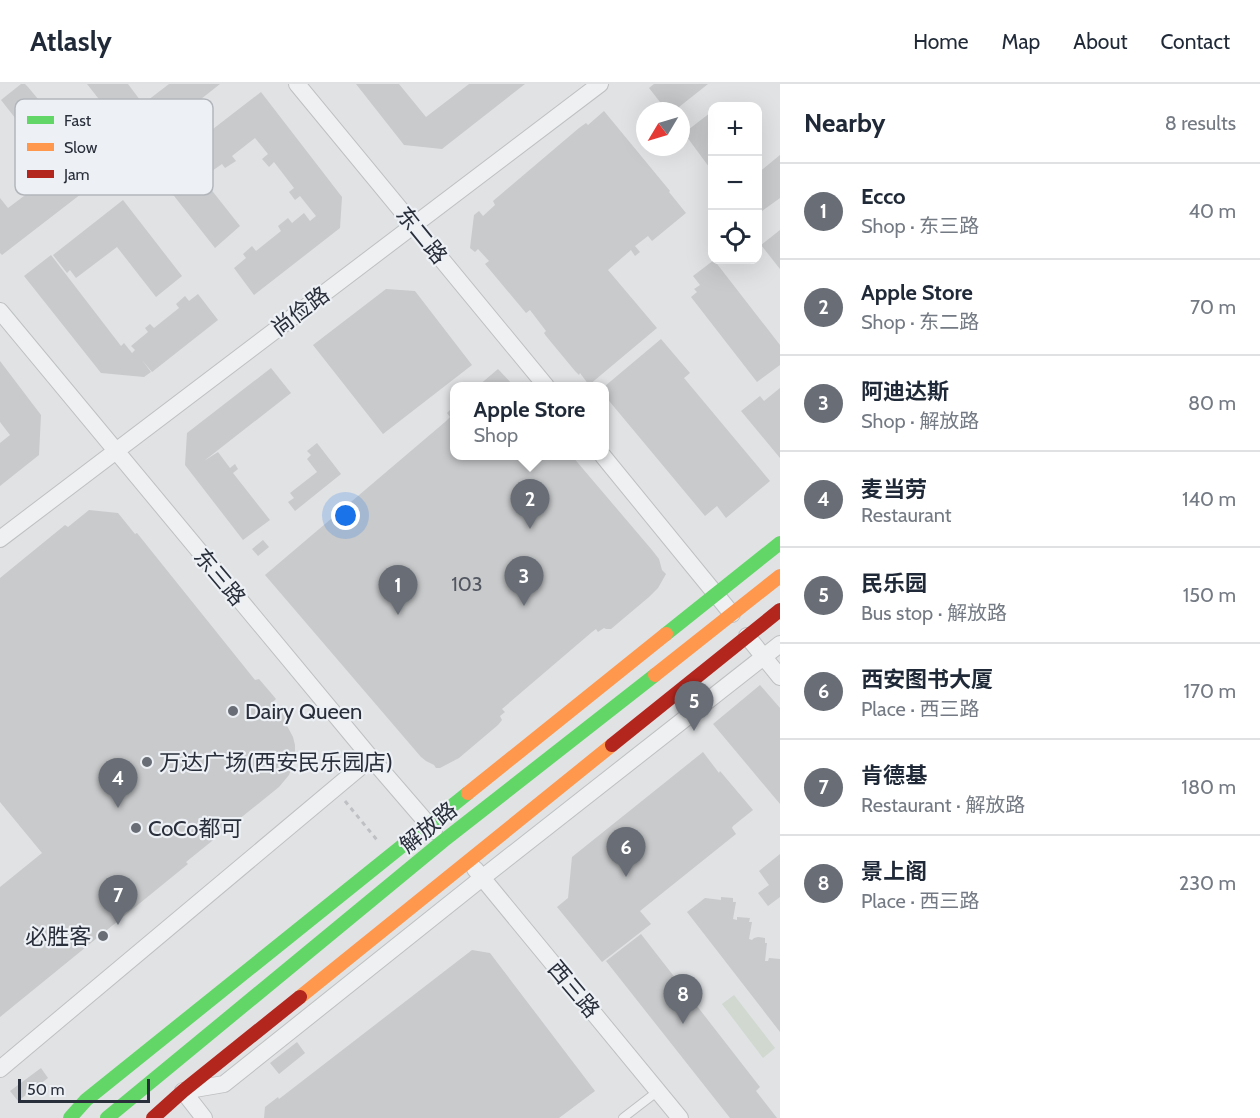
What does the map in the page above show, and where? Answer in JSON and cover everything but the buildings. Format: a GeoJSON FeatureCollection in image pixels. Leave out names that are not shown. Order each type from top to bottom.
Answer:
{"type":"FeatureCollection","features":[{"type":"Feature","properties":{"kind":"main road"},"geometry":{"type":"LineString","coordinates":[[70,1118],[86,1100],[780,543]]}},
{"type":"Feature","properties":{"kind":"main road","name":"解放路"},"geometry":{"type":"LineString","coordinates":[[107,1118],[443,841],[780,576]]}},
{"type":"Feature","properties":{"kind":"main road"},"geometry":{"type":"LineString","coordinates":[[153,1118],[183,1090],[780,610]]}},
{"type":"Feature","properties":{"kind":"main road"},"geometry":{"type":"LineString","coordinates":[[174,1030],[213,1030]]}},
{"type":"Feature","properties":{"kind":"street","name":"东二路"},"geometry":{"type":"LineString","coordinates":[[297,84],[542,382]]}},
{"type":"Feature","properties":{"kind":"street","name":"尚俭路"},"geometry":{"type":"LineString","coordinates":[[0,538],[600,84]]}},
{"type":"Feature","properties":{"kind":"street","name":"东三路"},"geometry":{"type":"LineString","coordinates":[[0,311],[115,452],[443,841]]}},
{"type":"Feature","properties":{"kind":"street"},"geometry":{"type":"LineString","coordinates":[[606,460],[732,614]]}},
{"type":"Feature","properties":{"kind":"street"},"geometry":{"type":"LineString","coordinates":[[747,636],[780,676]]}},
{"type":"Feature","properties":{"kind":"street"},"geometry":{"type":"LineString","coordinates":[[204,1118],[183,1090],[224,1084],[780,644]]}},
{"type":"Feature","properties":{"kind":"street"},"geometry":{"type":"LineString","coordinates":[[0,1069],[371,758]]}},
{"type":"Feature","properties":{"kind":"street","name":"西三路"},"geometry":{"type":"LineString","coordinates":[[468,861],[680,1118]]}},
{"type":"Feature","properties":{"kind":"lane"},"geometry":{"type":"LineString","coordinates":[[623,1118],[658,1091]]}},
{"type":"Feature","properties":{"kind":"path"},"geometry":{"type":"LineString","coordinates":[[334,788],[382,846]]}},
{"type":"Feature","properties":{"kind":"shaded area"},"geometry":{"type":"Polygon","coordinates":[[[734,995],[775,1048],[763,1058],[722,1004],[734,995]]]}},
{"type":"Feature","properties":{"kind":"traffic: fast"},"geometry":{"type":"LineString","coordinates":[[666,634],[780,543]]}},
{"type":"Feature","properties":{"kind":"traffic: fast"},"geometry":{"type":"LineString","coordinates":[[107,1118],[443,841],[655,675]]}},
{"type":"Feature","properties":{"kind":"traffic: fast"},"geometry":{"type":"LineString","coordinates":[[70,1118],[86,1100],[468,793]]}},
{"type":"Feature","properties":{"kind":"traffic: slow"},"geometry":{"type":"LineString","coordinates":[[655,675],[780,576]]}},
{"type":"Feature","properties":{"kind":"traffic: slow"},"geometry":{"type":"LineString","coordinates":[[468,793],[666,634]]}},
{"type":"Feature","properties":{"kind":"traffic: slow"},"geometry":{"type":"LineString","coordinates":[[300,997],[612,745]]}},
{"type":"Feature","properties":{"kind":"traffic: jam"},"geometry":{"type":"LineString","coordinates":[[612,745],[780,610]]}},
{"type":"Feature","properties":{"kind":"traffic: jam"},"geometry":{"type":"LineString","coordinates":[[153,1118],[300,997]]}},
{"type":"Feature","properties":{"kind":"place","name":"Apple Store"},"geometry":{"type":"Point","coordinates":[530,529]}},
{"type":"Feature","properties":{"kind":"place","name":"阿迪达斯"},"geometry":{"type":"Point","coordinates":[524,606]}},
{"type":"Feature","properties":{"kind":"place","name":"Ecco"},"geometry":{"type":"Point","coordinates":[398,615]}},
{"type":"Feature","properties":{"kind":"place","name":"Dairy Queen"},"geometry":{"type":"Point","coordinates":[233,711]}},
{"type":"Feature","properties":{"kind":"place","name":"民乐园"},"geometry":{"type":"Point","coordinates":[694,731]}},
{"type":"Feature","properties":{"kind":"place","name":"万达广场(西安民乐园店)"},"geometry":{"type":"Point","coordinates":[147,762]}},
{"type":"Feature","properties":{"kind":"place","name":"麦当劳"},"geometry":{"type":"Point","coordinates":[118,808]}},
{"type":"Feature","properties":{"kind":"place","name":"CoCo都可"},"geometry":{"type":"Point","coordinates":[136,828]}},
{"type":"Feature","properties":{"kind":"place","name":"西安图书大厦"},"geometry":{"type":"Point","coordinates":[626,877]}},
{"type":"Feature","properties":{"kind":"place","name":"肯德基"},"geometry":{"type":"Point","coordinates":[118,925]}},
{"type":"Feature","properties":{"kind":"place","name":"必胜客"},"geometry":{"type":"Point","coordinates":[103,936]}},
{"type":"Feature","properties":{"kind":"place","name":"景上阁"},"geometry":{"type":"Point","coordinates":[683,1024]}}]}
